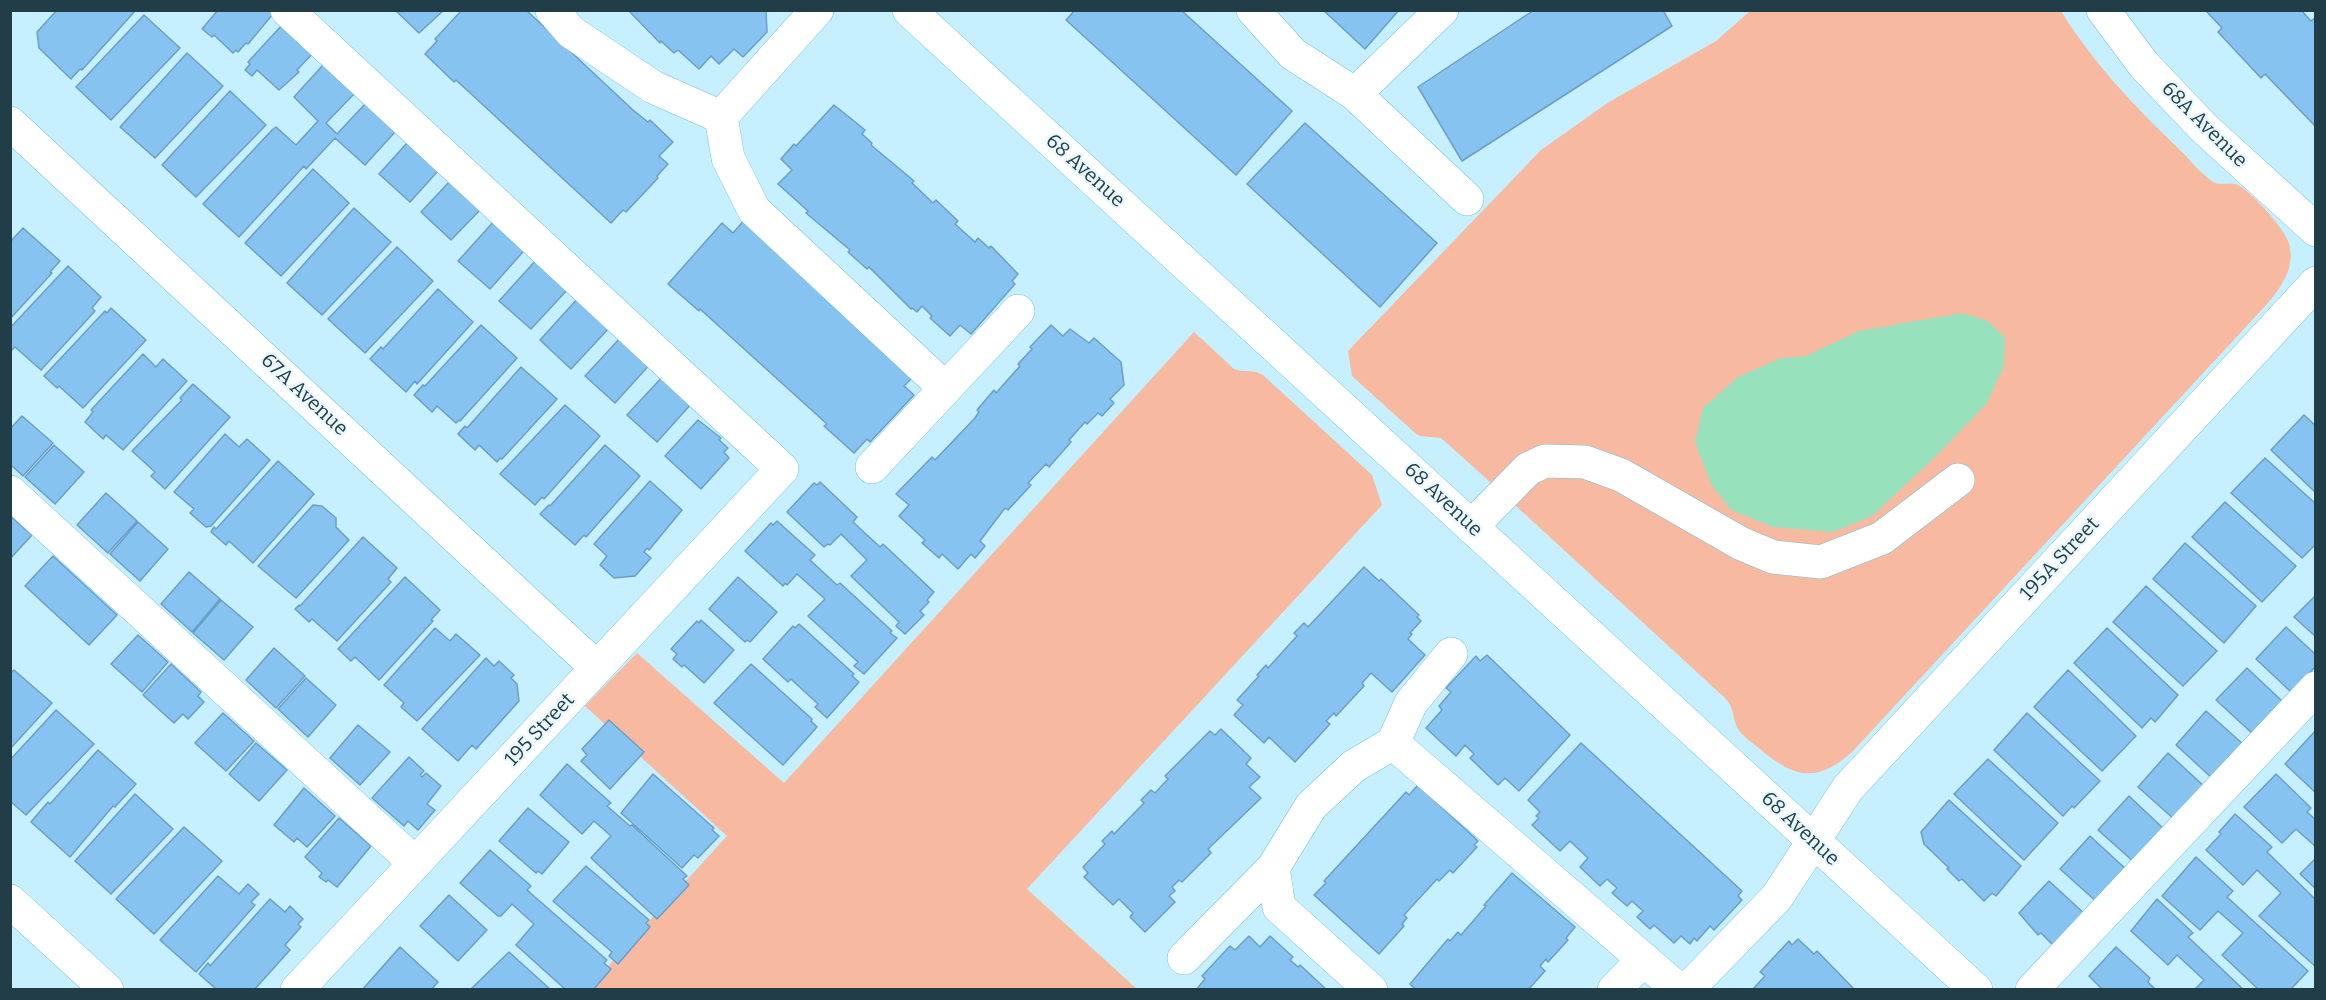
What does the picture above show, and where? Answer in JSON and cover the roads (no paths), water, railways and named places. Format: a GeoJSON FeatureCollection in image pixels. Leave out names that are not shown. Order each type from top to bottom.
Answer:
{"type":"FeatureCollection","features":[{"type":"Feature","properties":{"kind":"street","name":"195 Street"},"geometry":{"type":"LineString","coordinates":[[287,10],[782,469],[297,990]]}},
{"type":"Feature","properties":{"kind":"street"},"geometry":{"type":"LineString","coordinates":[[552,10],[571,32],[653,87],[721,117]]}},
{"type":"Feature","properties":{"kind":"street"},"geometry":{"type":"LineString","coordinates":[[721,117],[817,10]]}},
{"type":"Feature","properties":{"kind":"street","name":"68 Avenue"},"geometry":{"type":"LineString","coordinates":[[909,10],[1976,990]]}},
{"type":"Feature","properties":{"kind":"street"},"geometry":{"type":"LineString","coordinates":[[1253,10],[1293,54],[1355,94],[1467,199]]}},
{"type":"Feature","properties":{"kind":"street"},"geometry":{"type":"LineString","coordinates":[[1355,94],[1442,10]]}},
{"type":"Feature","properties":{"kind":"street","name":"68A Avenue"},"geometry":{"type":"LineString","coordinates":[[2103,10],[2144,65],[2204,128],[2316,230]]}},
{"type":"Feature","properties":{"kind":"street"},"geometry":{"type":"LineString","coordinates":[[721,117],[728,158],[754,210],[945,388]]}},
{"type":"Feature","properties":{"kind":"street","name":"67A Avenue"},"geometry":{"type":"LineString","coordinates":[[10,123],[597,668]]}},
{"type":"Feature","properties":{"kind":"street","name":"195A Street"},"geometry":{"type":"LineString","coordinates":[[1687,990],[1777,897],[1848,788],[2316,283]]}},
{"type":"Feature","properties":{"kind":"street"},"geometry":{"type":"LineString","coordinates":[[872,467],[1018,311]]}},
{"type":"Feature","properties":{"kind":"street"},"geometry":{"type":"LineString","coordinates":[[1471,527],[1528,469],[1545,460],[1585,462],[1621,475],[1740,543],[1773,557],[1821,562],[1882,538],[1958,480]]}},
{"type":"Feature","properties":{"kind":"street"},"geometry":{"type":"LineString","coordinates":[[10,492],[415,862]]}},
{"type":"Feature","properties":{"kind":"street"},"geometry":{"type":"LineString","coordinates":[[1184,958],[1273,868],[1311,806],[1354,766],[1393,743],[1411,703],[1450,654]]}},
{"type":"Feature","properties":{"kind":"street"},"geometry":{"type":"LineString","coordinates":[[2032,990],[2316,688]]}},
{"type":"Feature","properties":{"kind":"street"},"geometry":{"type":"LineString","coordinates":[[1393,743],[1679,990]]}},
{"type":"Feature","properties":{"kind":"street"},"geometry":{"type":"LineString","coordinates":[[1273,868],[1279,907],[1371,990]]}},
{"type":"Feature","properties":{"kind":"street"},"geometry":{"type":"LineString","coordinates":[[10,901],[107,990]]}},
{"type":"Feature","properties":{"kind":"street"},"geometry":{"type":"LineString","coordinates":[[1614,990],[1644,959]]}}]}
